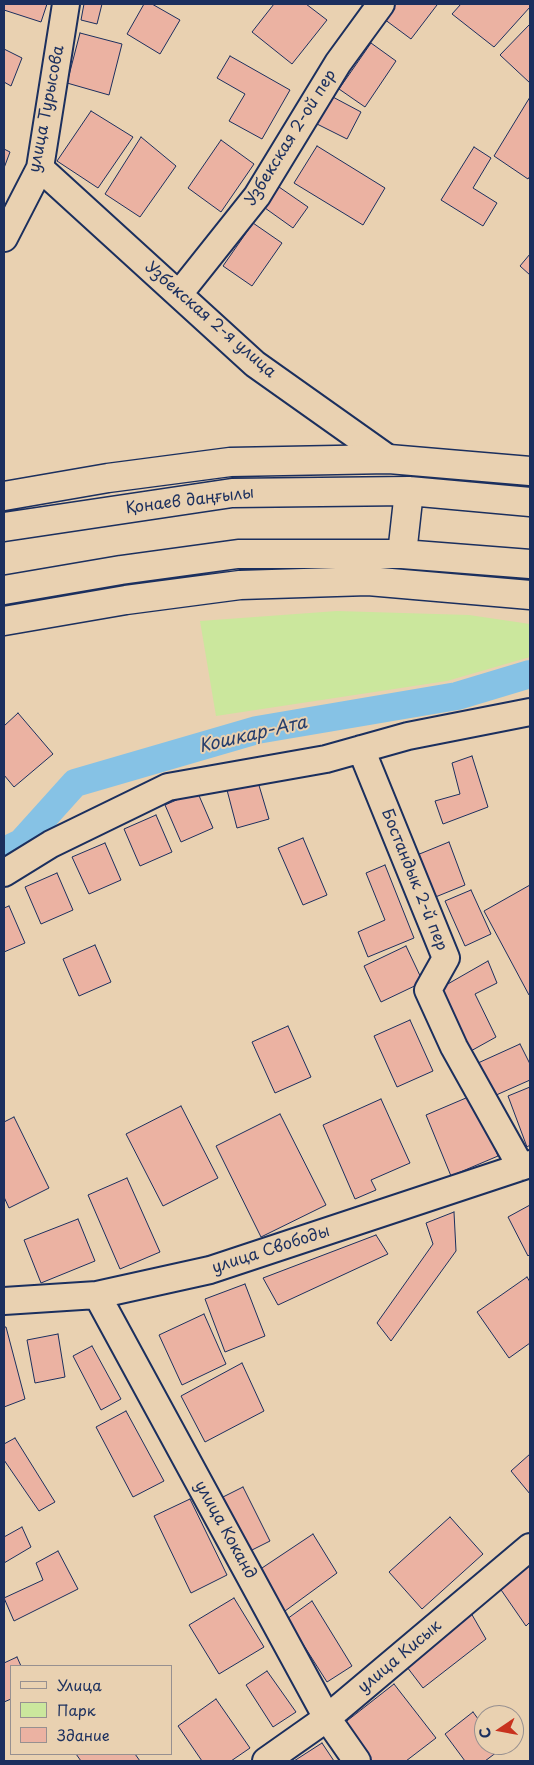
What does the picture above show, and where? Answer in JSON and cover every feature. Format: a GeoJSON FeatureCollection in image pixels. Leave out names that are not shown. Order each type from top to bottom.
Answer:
{"type":"FeatureCollection","features":[{"type":"Feature","properties":{"kind":"main road"},"geometry":{"type":"LineString","coordinates":[[4,496],[108,478],[230,462],[389,459],[530,471]]}},
{"type":"Feature","properties":{"kind":"main road"},"geometry":{"type":"LineString","coordinates":[[108,478],[129,482],[174,500]]}},
{"type":"Feature","properties":{"kind":"main road"},"geometry":{"type":"LineString","coordinates":[[402,554],[409,491]]}},
{"type":"Feature","properties":{"kind":"main road","name":"Қонаев даңғылы"},"geometry":{"type":"LineString","coordinates":[[4,527],[232,492],[409,491],[530,502]]}},
{"type":"Feature","properties":{"kind":"main road"},"geometry":{"type":"LineString","coordinates":[[4,590],[122,570],[238,554],[402,554],[530,564]]}},
{"type":"Feature","properties":{"kind":"main road"},"geometry":{"type":"LineString","coordinates":[[4,621],[126,600],[240,585],[368,581],[530,595]]}},
{"type":"Feature","properties":{"kind":"street","name":"улица Турысова"},"geometry":{"type":"LineString","coordinates":[[7,227],[40,168],[66,4]]}},
{"type":"Feature","properties":{"kind":"street","name":"Узбекская 2-ой пер"},"geometry":{"type":"LineString","coordinates":[[179,294],[257,196],[338,63],[381,4]]}},
{"type":"Feature","properties":{"kind":"street","name":"Узбекская 2-я улица"},"geometry":{"type":"LineString","coordinates":[[40,168],[255,364],[389,459]]}},
{"type":"Feature","properties":{"kind":"street"},"geometry":{"type":"LineString","coordinates":[[4,873],[51,844],[168,787],[326,759],[408,736],[530,712]]}},
{"type":"Feature","properties":{"kind":"street","name":"Бостандык 2-й пер"},"geometry":{"type":"LineString","coordinates":[[361,749],[446,958],[428,990],[454,1048],[526,1165]]}},
{"type":"Feature","properties":{"kind":"street","name":"улица Свободы"},"geometry":{"type":"LineString","coordinates":[[4,1301],[97,1295],[210,1270],[526,1165]]}},
{"type":"Feature","properties":{"kind":"street","name":"улица Коканд"},"geometry":{"type":"LineString","coordinates":[[97,1295],[327,1718],[357,1761]]}},
{"type":"Feature","properties":{"kind":"street","name":"улица Кисык"},"geometry":{"type":"LineString","coordinates":[[266,1761],[327,1718],[530,1547]]}},
{"type":"Feature","properties":{"kind":"green space"},"geometry":{"type":"Polygon","coordinates":[[[337,611],[469,615],[530,624],[530,657],[447,681],[216,716],[200,621],[337,611]]]}},
{"type":"Feature","properties":{"kind":"building"},"geometry":{"type":"Polygon","coordinates":[[[4,4],[47,4],[41,22],[4,10],[4,4]]]}},
{"type":"Feature","properties":{"kind":"building"},"geometry":{"type":"Polygon","coordinates":[[[84,4],[102,4],[97,24],[81,20],[84,4]]]}},
{"type":"Feature","properties":{"kind":"building"},"geometry":{"type":"Polygon","coordinates":[[[144,4],[152,4],[180,20],[160,54],[127,34],[144,4]]]}},
{"type":"Feature","properties":{"kind":"building"},"geometry":{"type":"Polygon","coordinates":[[[274,4],[306,4],[327,20],[292,64],[252,32],[274,4]]]}},
{"type":"Feature","properties":{"kind":"building"},"geometry":{"type":"Polygon","coordinates":[[[395,4],[437,5],[411,39],[384,19],[395,4]]]}},
{"type":"Feature","properties":{"kind":"building"},"geometry":{"type":"Polygon","coordinates":[[[461,4],[530,4],[530,7],[494,47],[452,14],[461,4]]]}},
{"type":"Feature","properties":{"kind":"building"},"geometry":{"type":"Polygon","coordinates":[[[530,24],[530,83],[500,55],[530,24]]]}},
{"type":"Feature","properties":{"kind":"building"},"geometry":{"type":"Polygon","coordinates":[[[80,33],[122,44],[109,95],[67,83],[80,33]]]}},
{"type":"Feature","properties":{"kind":"building"},"geometry":{"type":"Polygon","coordinates":[[[371,43],[396,61],[365,107],[339,89],[371,43]]]}},
{"type":"Feature","properties":{"kind":"building"},"geometry":{"type":"Polygon","coordinates":[[[4,49],[22,58],[11,86],[4,82],[4,49]]]}},
{"type":"Feature","properties":{"kind":"building"},"geometry":{"type":"Polygon","coordinates":[[[230,56],[290,90],[262,139],[229,121],[245,94],[217,78],[230,56]]]}},
{"type":"Feature","properties":{"kind":"building"},"geometry":{"type":"Polygon","coordinates":[[[331,96],[361,112],[347,139],[317,124],[331,96]]]}},
{"type":"Feature","properties":{"kind":"building"},"geometry":{"type":"Polygon","coordinates":[[[530,97],[530,176],[528,179],[494,156],[530,97]]]}},
{"type":"Feature","properties":{"kind":"building"},"geometry":{"type":"Polygon","coordinates":[[[91,111],[133,137],[98,188],[57,161],[91,111]]]}},
{"type":"Feature","properties":{"kind":"building"},"geometry":{"type":"Polygon","coordinates":[[[141,137],[176,166],[140,217],[105,194],[141,137]]]}},
{"type":"Feature","properties":{"kind":"building"},"geometry":{"type":"Polygon","coordinates":[[[221,140],[254,164],[221,212],[188,188],[221,140]]]}},
{"type":"Feature","properties":{"kind":"building"},"geometry":{"type":"Polygon","coordinates":[[[317,146],[385,188],[363,225],[294,183],[317,146]]]}},
{"type":"Feature","properties":{"kind":"building"},"geometry":{"type":"Polygon","coordinates":[[[474,147],[491,158],[473,188],[497,203],[483,226],[441,200],[474,147]]]}},
{"type":"Feature","properties":{"kind":"building"},"geometry":{"type":"Polygon","coordinates":[[[4,149],[10,152],[4,168],[4,149]]]}},
{"type":"Feature","properties":{"kind":"building"},"geometry":{"type":"Polygon","coordinates":[[[279,187],[308,207],[293,228],[265,208],[279,187]]]}},
{"type":"Feature","properties":{"kind":"building"},"geometry":{"type":"Polygon","coordinates":[[[253,223],[282,243],[252,286],[223,266],[253,223]]]}},
{"type":"Feature","properties":{"kind":"building"},"geometry":{"type":"Polygon","coordinates":[[[530,254],[530,275],[520,266],[530,254]]]}},
{"type":"Feature","properties":{"kind":"building"},"geometry":{"type":"Polygon","coordinates":[[[18,713],[53,754],[14,787],[4,775],[4,726],[18,713]]]}},
{"type":"Feature","properties":{"kind":"building"},"geometry":{"type":"Polygon","coordinates":[[[472,756],[488,807],[443,824],[435,801],[460,794],[452,763],[472,756]]]}},
{"type":"Feature","properties":{"kind":"building"},"geometry":{"type":"Polygon","coordinates":[[[258,782],[269,819],[237,828],[227,790],[258,782]]]}},
{"type":"Feature","properties":{"kind":"building"},"geometry":{"type":"Polygon","coordinates":[[[197,791],[213,828],[181,842],[165,805],[197,791]]]}},
{"type":"Feature","properties":{"kind":"building"},"geometry":{"type":"Polygon","coordinates":[[[156,815],[172,852],[140,866],[124,829],[156,815]]]}},
{"type":"Feature","properties":{"kind":"building"},"geometry":{"type":"Polygon","coordinates":[[[303,838],[327,895],[303,905],[278,848],[303,838]]]}},
{"type":"Feature","properties":{"kind":"building"},"geometry":{"type":"Polygon","coordinates":[[[449,842],[465,885],[433,898],[417,855],[449,842]]]}},
{"type":"Feature","properties":{"kind":"building"},"geometry":{"type":"Polygon","coordinates":[[[105,843],[121,880],[89,894],[72,857],[105,843]]]}},
{"type":"Feature","properties":{"kind":"building"},"geometry":{"type":"Polygon","coordinates":[[[385,865],[414,938],[368,957],[358,932],[385,920],[366,873],[385,865]]]}},
{"type":"Feature","properties":{"kind":"building"},"geometry":{"type":"Polygon","coordinates":[[[57,873],[73,910],[41,924],[25,887],[57,873]]]}},
{"type":"Feature","properties":{"kind":"building"},"geometry":{"type":"Polygon","coordinates":[[[530,885],[530,994],[529,995],[484,911],[530,885]]]}},
{"type":"Feature","properties":{"kind":"building"},"geometry":{"type":"Polygon","coordinates":[[[471,890],[491,934],[465,946],[445,901],[471,890]]]}},
{"type":"Feature","properties":{"kind":"building"},"geometry":{"type":"Polygon","coordinates":[[[9,906],[25,943],[4,952],[4,908],[9,906]]]}},
{"type":"Feature","properties":{"kind":"building"},"geometry":{"type":"Polygon","coordinates":[[[95,945],[111,982],[79,996],[63,959],[95,945]]]}},
{"type":"Feature","properties":{"kind":"building"},"geometry":{"type":"Polygon","coordinates":[[[406,946],[423,982],[381,1002],[364,966],[406,946]]]}},
{"type":"Feature","properties":{"kind":"building"},"geometry":{"type":"Polygon","coordinates":[[[488,961],[497,983],[475,994],[496,1037],[469,1052],[439,989],[488,961]]]}},
{"type":"Feature","properties":{"kind":"building"},"geometry":{"type":"Polygon","coordinates":[[[410,1020],[433,1071],[397,1087],[374,1036],[410,1020]]]}},
{"type":"Feature","properties":{"kind":"building"},"geometry":{"type":"Polygon","coordinates":[[[288,1026],[311,1077],[275,1093],[252,1042],[288,1026]]]}},
{"type":"Feature","properties":{"kind":"building"},"geometry":{"type":"Polygon","coordinates":[[[520,1044],[530,1064],[530,1080],[494,1096],[478,1063],[520,1044]]]}},
{"type":"Feature","properties":{"kind":"building"},"geometry":{"type":"Polygon","coordinates":[[[530,1087],[530,1145],[527,1147],[508,1096],[530,1087]]]}},
{"type":"Feature","properties":{"kind":"building"},"geometry":{"type":"Polygon","coordinates":[[[473,1095],[498,1156],[451,1176],[426,1115],[473,1095]]]}},
{"type":"Feature","properties":{"kind":"building"},"geometry":{"type":"Polygon","coordinates":[[[381,1099],[410,1163],[371,1180],[376,1190],[355,1199],[323,1125],[381,1099]]]}},
{"type":"Feature","properties":{"kind":"building"},"geometry":{"type":"Polygon","coordinates":[[[181,1106],[218,1178],[163,1206],[126,1134],[181,1106]]]}},
{"type":"Feature","properties":{"kind":"building"},"geometry":{"type":"Polygon","coordinates":[[[280,1114],[326,1205],[261,1237],[216,1146],[280,1114]]]}},
{"type":"Feature","properties":{"kind":"building"},"geometry":{"type":"Polygon","coordinates":[[[14,1117],[49,1188],[9,1208],[4,1197],[4,1122],[14,1117]]]}},
{"type":"Feature","properties":{"kind":"building"},"geometry":{"type":"Polygon","coordinates":[[[127,1178],[160,1252],[120,1269],[88,1195],[127,1178]]]}},
{"type":"Feature","properties":{"kind":"building"},"geometry":{"type":"Polygon","coordinates":[[[530,1205],[530,1254],[528,1256],[508,1217],[530,1205]]]}},
{"type":"Feature","properties":{"kind":"building"},"geometry":{"type":"Polygon","coordinates":[[[454,1212],[456,1251],[391,1341],[377,1323],[433,1244],[426,1223],[454,1212]]]}},
{"type":"Feature","properties":{"kind":"building"},"geometry":{"type":"Polygon","coordinates":[[[78,1219],[95,1261],[41,1283],[24,1240],[78,1219]]]}},
{"type":"Feature","properties":{"kind":"building"},"geometry":{"type":"Polygon","coordinates":[[[376,1235],[388,1254],[278,1305],[263,1278],[376,1235]]]}},
{"type":"Feature","properties":{"kind":"building"},"geometry":{"type":"Polygon","coordinates":[[[527,1277],[530,1282],[530,1343],[509,1358],[477,1312],[527,1277]]]}},
{"type":"Feature","properties":{"kind":"building"},"geometry":{"type":"Polygon","coordinates":[[[245,1284],[265,1336],[225,1352],[205,1299],[245,1284]]]}},
{"type":"Feature","properties":{"kind":"building"},"geometry":{"type":"Polygon","coordinates":[[[204,1314],[226,1364],[182,1385],[159,1335],[204,1314]]]}},
{"type":"Feature","properties":{"kind":"building"},"geometry":{"type":"Polygon","coordinates":[[[4,1327],[6,1327],[25,1399],[4,1407],[4,1327]]]}},
{"type":"Feature","properties":{"kind":"building"},"geometry":{"type":"Polygon","coordinates":[[[58,1334],[65,1377],[35,1383],[27,1340],[58,1334]]]}},
{"type":"Feature","properties":{"kind":"building"},"geometry":{"type":"Polygon","coordinates":[[[92,1346],[121,1399],[101,1410],[73,1356],[92,1346]]]}},
{"type":"Feature","properties":{"kind":"building"},"geometry":{"type":"Polygon","coordinates":[[[242,1363],[264,1411],[205,1442],[181,1396],[242,1363]]]}},
{"type":"Feature","properties":{"kind":"building"},"geometry":{"type":"Polygon","coordinates":[[[126,1411],[164,1481],[133,1497],[96,1427],[126,1411]]]}},
{"type":"Feature","properties":{"kind":"building"},"geometry":{"type":"Polygon","coordinates":[[[15,1438],[55,1502],[39,1511],[4,1460],[4,1444],[15,1438]]]}},
{"type":"Feature","properties":{"kind":"building"},"geometry":{"type":"Polygon","coordinates":[[[530,1454],[530,1494],[511,1471],[530,1454]]]}},
{"type":"Feature","properties":{"kind":"building"},"geometry":{"type":"Polygon","coordinates":[[[243,1487],[270,1541],[246,1553],[219,1499],[243,1487]]]}},
{"type":"Feature","properties":{"kind":"building"},"geometry":{"type":"Polygon","coordinates":[[[190,1499],[227,1575],[191,1593],[154,1516],[190,1499]]]}},
{"type":"Feature","properties":{"kind":"building"},"geometry":{"type":"Polygon","coordinates":[[[450,1517],[483,1554],[422,1609],[389,1572],[450,1517]]]}},
{"type":"Feature","properties":{"kind":"building"},"geometry":{"type":"Polygon","coordinates":[[[22,1527],[31,1547],[4,1563],[4,1537],[22,1527]]]}},
{"type":"Feature","properties":{"kind":"building"},"geometry":{"type":"Polygon","coordinates":[[[313,1534],[337,1573],[285,1611],[259,1570],[313,1534]]]}},
{"type":"Feature","properties":{"kind":"building"},"geometry":{"type":"Polygon","coordinates":[[[58,1551],[78,1589],[14,1621],[4,1598],[43,1580],[36,1563],[58,1551]]]}},
{"type":"Feature","properties":{"kind":"building"},"geometry":{"type":"Polygon","coordinates":[[[530,1562],[530,1622],[526,1626],[497,1584],[530,1562]]]}},
{"type":"Feature","properties":{"kind":"building"},"geometry":{"type":"Polygon","coordinates":[[[234,1598],[264,1647],[219,1674],[189,1625],[234,1598]]]}},
{"type":"Feature","properties":{"kind":"building"},"geometry":{"type":"Polygon","coordinates":[[[312,1601],[352,1666],[327,1682],[287,1619],[312,1601]]]}},
{"type":"Feature","properties":{"kind":"building"},"geometry":{"type":"Polygon","coordinates":[[[471,1613],[486,1639],[423,1688],[407,1667],[471,1613]]]}},
{"type":"Feature","properties":{"kind":"building"},"geometry":{"type":"Polygon","coordinates":[[[17,1657],[21,1665],[10,1665],[10,1699],[4,1702],[4,1663],[17,1657]]]}},
{"type":"Feature","properties":{"kind":"building"},"geometry":{"type":"Polygon","coordinates":[[[267,1671],[296,1712],[273,1727],[246,1685],[267,1671]]]}},
{"type":"Feature","properties":{"kind":"building"},"geometry":{"type":"Polygon","coordinates":[[[394,1684],[436,1738],[406,1761],[372,1761],[343,1724],[394,1684]]]}},
{"type":"Feature","properties":{"kind":"building"},"geometry":{"type":"Polygon","coordinates":[[[216,1699],[250,1748],[231,1761],[202,1761],[178,1726],[216,1699]]]}},
{"type":"Feature","properties":{"kind":"building"},"geometry":{"type":"Polygon","coordinates":[[[473,1712],[474,1755],[493,1755],[485,1761],[465,1761],[445,1734],[473,1712]]]}},
{"type":"Feature","properties":{"kind":"building"},"geometry":{"type":"Polygon","coordinates":[[[322,1743],[334,1761],[294,1761],[322,1743]]]}},
{"type":"Feature","properties":{"kind":"building"},"geometry":{"type":"Polygon","coordinates":[[[77,1755],[136,1755],[140,1761],[81,1761],[77,1755]]]}},
{"type":"Feature","properties":{"kind":"waterway","name":"Кошкар-Ата"},"geometry":{"type":"LineString","coordinates":[[4,851],[21,843],[75,783],[257,730],[457,696],[530,674]]}}]}
